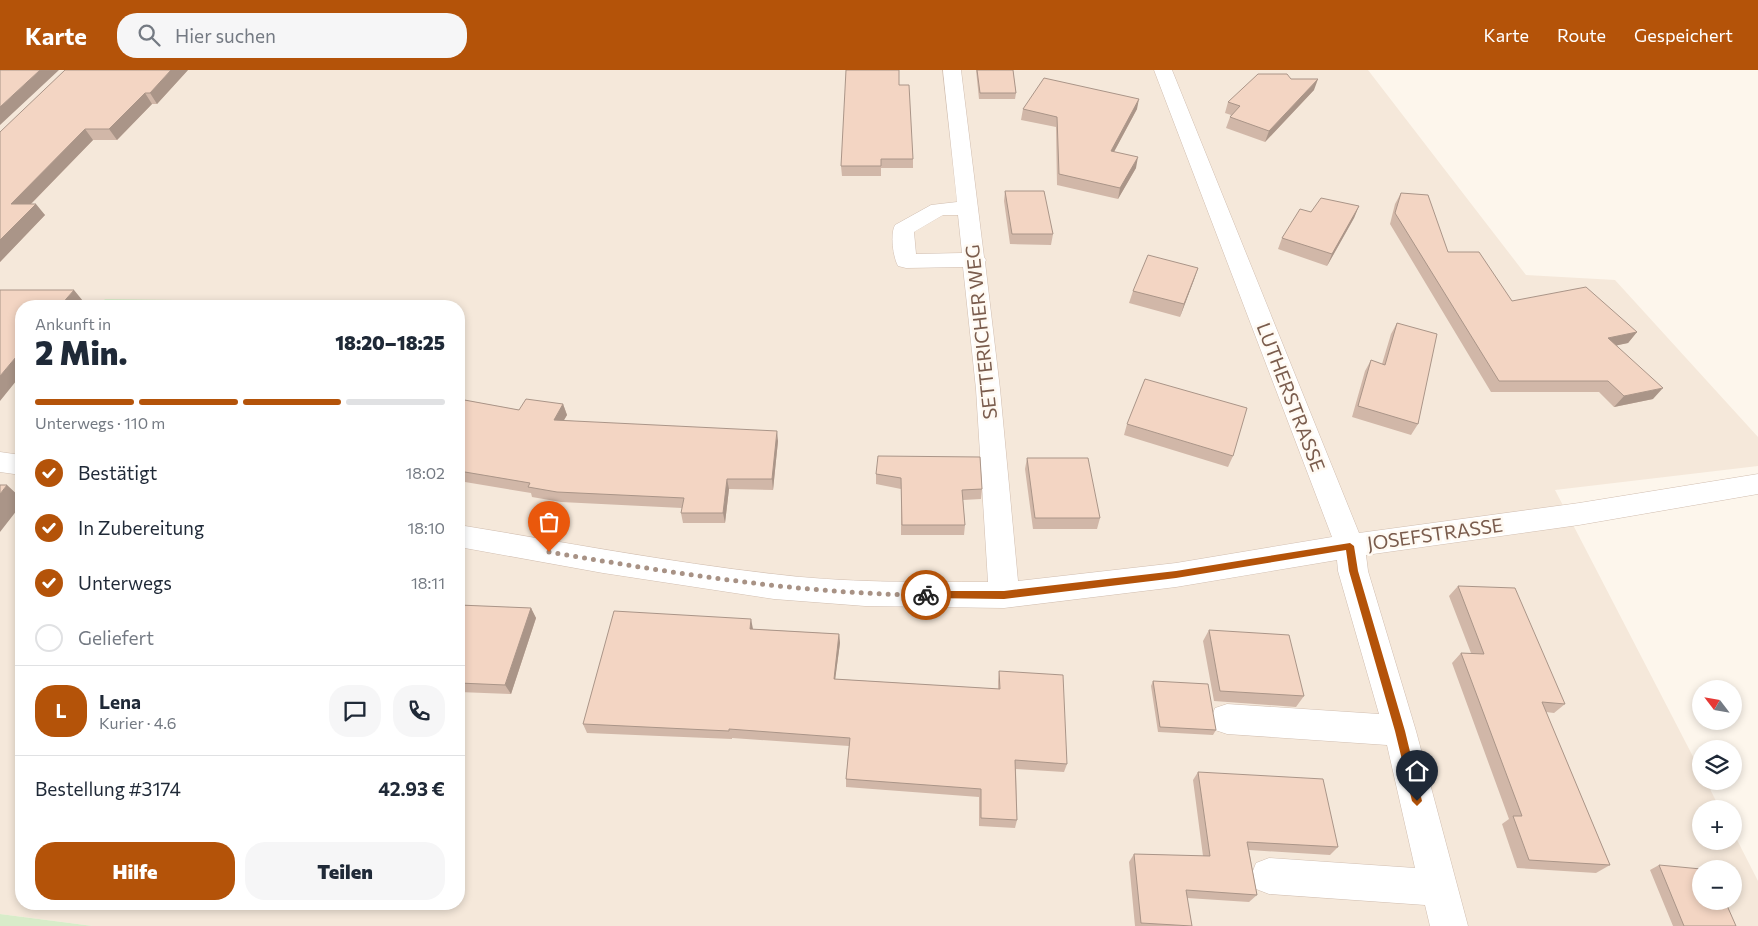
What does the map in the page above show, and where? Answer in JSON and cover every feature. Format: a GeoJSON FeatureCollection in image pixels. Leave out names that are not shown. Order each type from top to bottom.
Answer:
{"type":"FeatureCollection","features":[{"type":"Feature","properties":{"kind":"street","name":"SETTERICHER WEG"},"geometry":{"type":"LineString","coordinates":[[952,70],[988,389],[1004,595]]}},
{"type":"Feature","properties":{"kind":"street","name":"LUTHERSTRASSE"},"geometry":{"type":"LineString","coordinates":[[1163,70],[1350,546],[1353,571],[1400,731],[1449,926]]}},
{"type":"Feature","properties":{"kind":"street"},"geometry":{"type":"LineString","coordinates":[[969,208],[938,208],[903,230],[906,261],[974,260]]}},
{"type":"Feature","properties":{"kind":"street"},"geometry":{"type":"LineString","coordinates":[[0,462],[15,463]]}},
{"type":"Feature","properties":{"kind":"street","name":"JOSEFSTRASSE"},"geometry":{"type":"LineString","coordinates":[[465,537],[603,561],[774,587],[865,594],[1004,595],[1176,575],[1350,546],[1579,514],[1758,484]]}},
{"type":"Feature","properties":{"kind":"street"},"geometry":{"type":"LineString","coordinates":[[1227,719],[1400,731]]}},
{"type":"Feature","properties":{"kind":"street"},"geometry":{"type":"LineString","coordinates":[[1269,876],[1438,888]]}},
{"type":"Feature","properties":{"kind":"shaded area"},"geometry":{"type":"Polygon","coordinates":[[[0,70],[1368,70],[1526,275],[1615,280],[1758,437],[1758,466],[1555,490],[1692,755],[1692,790],[1710,790],[1716,800],[1692,800],[1692,850],[1742,850],[1758,881],[1758,926],[93,926],[0,914],[0,70]]]}},
{"type":"Feature","properties":{"kind":"green space"},"geometry":{"type":"Polygon","coordinates":[[[105,299],[175,300],[104,300],[105,299]]]}},
{"type":"Feature","properties":{"kind":"green space"},"geometry":{"type":"Polygon","coordinates":[[[0,914],[93,926],[0,926],[0,914]]]}},
{"type":"Feature","properties":{"kind":"building"},"geometry":{"type":"Polygon","coordinates":[[[0,70],[40,70],[0,107],[0,70]]]}},
{"type":"Feature","properties":{"kind":"building"},"geometry":{"type":"Polygon","coordinates":[[[65,70],[171,70],[150,93],[145,93],[109,129],[85,129],[11,204],[36,204],[0,240],[0,132],[65,70]]]}},
{"type":"Feature","properties":{"kind":"building"},"geometry":{"type":"Polygon","coordinates":[[[846,70],[899,70],[899,85],[909,85],[913,159],[881,159],[881,166],[841,166],[846,70]]]}},
{"type":"Feature","properties":{"kind":"building"},"geometry":{"type":"Polygon","coordinates":[[[977,70],[1013,70],[1016,93],[980,93],[977,70]]]}},
{"type":"Feature","properties":{"kind":"building"},"geometry":{"type":"Polygon","coordinates":[[[1258,74],[1287,74],[1291,79],[1318,79],[1269,131],[1230,117],[1240,106],[1228,102],[1258,74]]]}},
{"type":"Feature","properties":{"kind":"building"},"geometry":{"type":"Polygon","coordinates":[[[1044,78],[1139,99],[1111,151],[1138,157],[1120,188],[1059,174],[1057,117],[1023,109],[1044,78]]]}},
{"type":"Feature","properties":{"kind":"building"},"geometry":{"type":"Polygon","coordinates":[[[1005,191],[1044,191],[1053,234],[1012,234],[1005,191]]]}},
{"type":"Feature","properties":{"kind":"building"},"geometry":{"type":"Polygon","coordinates":[[[1401,193],[1428,195],[1448,252],[1479,252],[1512,301],[1586,287],[1637,332],[1608,338],[1663,388],[1624,396],[1608,381],[1499,381],[1395,213],[1401,193]]]}},
{"type":"Feature","properties":{"kind":"building"},"geometry":{"type":"Polygon","coordinates":[[[1321,198],[1359,206],[1332,254],[1282,238],[1300,209],[1311,212],[1321,198]]]}},
{"type":"Feature","properties":{"kind":"building"},"geometry":{"type":"Polygon","coordinates":[[[1148,255],[1198,268],[1184,304],[1133,291],[1148,255]]]}},
{"type":"Feature","properties":{"kind":"building"},"geometry":{"type":"Polygon","coordinates":[[[0,290],[74,290],[65,300],[15,300],[15,358],[0,376],[0,290]]]}},
{"type":"Feature","properties":{"kind":"building"},"geometry":{"type":"Polygon","coordinates":[[[1397,323],[1437,334],[1418,424],[1358,406],[1371,360],[1385,365],[1397,323]]]}},
{"type":"Feature","properties":{"kind":"building"},"geometry":{"type":"Polygon","coordinates":[[[1145,379],[1247,408],[1233,456],[1127,424],[1145,379]]]}},
{"type":"Feature","properties":{"kind":"building"},"geometry":{"type":"Polygon","coordinates":[[[526,399],[563,404],[554,420],[777,431],[772,479],[727,479],[723,513],[681,513],[684,498],[557,492],[528,487],[530,483],[465,472],[465,400],[519,410],[526,399]]]}},
{"type":"Feature","properties":{"kind":"building"},"geometry":{"type":"Polygon","coordinates":[[[878,456],[980,457],[982,489],[962,490],[965,525],[902,525],[901,478],[876,474],[878,456]]]}},
{"type":"Feature","properties":{"kind":"building"},"geometry":{"type":"Polygon","coordinates":[[[1027,458],[1088,458],[1100,518],[1035,518],[1027,458]]]}},
{"type":"Feature","properties":{"kind":"building"},"geometry":{"type":"Polygon","coordinates":[[[0,485],[7,485],[0,494],[0,485]]]}},
{"type":"Feature","properties":{"kind":"building"},"geometry":{"type":"Polygon","coordinates":[[[1458,586],[1515,588],[1565,704],[1542,702],[1610,865],[1529,860],[1513,816],[1522,816],[1461,653],[1484,654],[1458,586]]]}},
{"type":"Feature","properties":{"kind":"building"},"geometry":{"type":"Polygon","coordinates":[[[465,605],[531,608],[505,685],[465,683],[465,605]]]}},
{"type":"Feature","properties":{"kind":"building"},"geometry":{"type":"Polygon","coordinates":[[[614,611],[751,619],[750,629],[839,634],[834,679],[1000,689],[999,671],[1063,675],[1067,764],[1015,760],[1017,820],[981,818],[981,789],[846,779],[850,738],[729,729],[729,731],[583,724],[614,611]]]}},
{"type":"Feature","properties":{"kind":"building"},"geometry":{"type":"Polygon","coordinates":[[[1209,630],[1289,635],[1304,696],[1220,691],[1209,630]]]}},
{"type":"Feature","properties":{"kind":"building"},"geometry":{"type":"Polygon","coordinates":[[[1153,681],[1208,684],[1216,730],[1160,727],[1153,681]]]}},
{"type":"Feature","properties":{"kind":"building"},"geometry":{"type":"Polygon","coordinates":[[[1198,772],[1323,779],[1338,847],[1247,842],[1257,895],[1186,890],[1192,926],[1141,923],[1134,854],[1210,856],[1198,772]]]}},
{"type":"Feature","properties":{"kind":"building"},"geometry":{"type":"Polygon","coordinates":[[[1659,865],[1692,868],[1692,910],[1729,910],[1736,926],[1684,926],[1659,865]]]}},
{"type":"Feature","properties":{"kind":"way so far"},"geometry":{"type":"LineString","coordinates":[[549,552],[774,587],[865,594],[926,595]]}},
{"type":"Feature","properties":{"kind":"route"},"geometry":{"type":"LineString","coordinates":[[926,595],[1004,595],[1176,575],[1350,546],[1353,571],[1400,731],[1417,801]]}}]}
